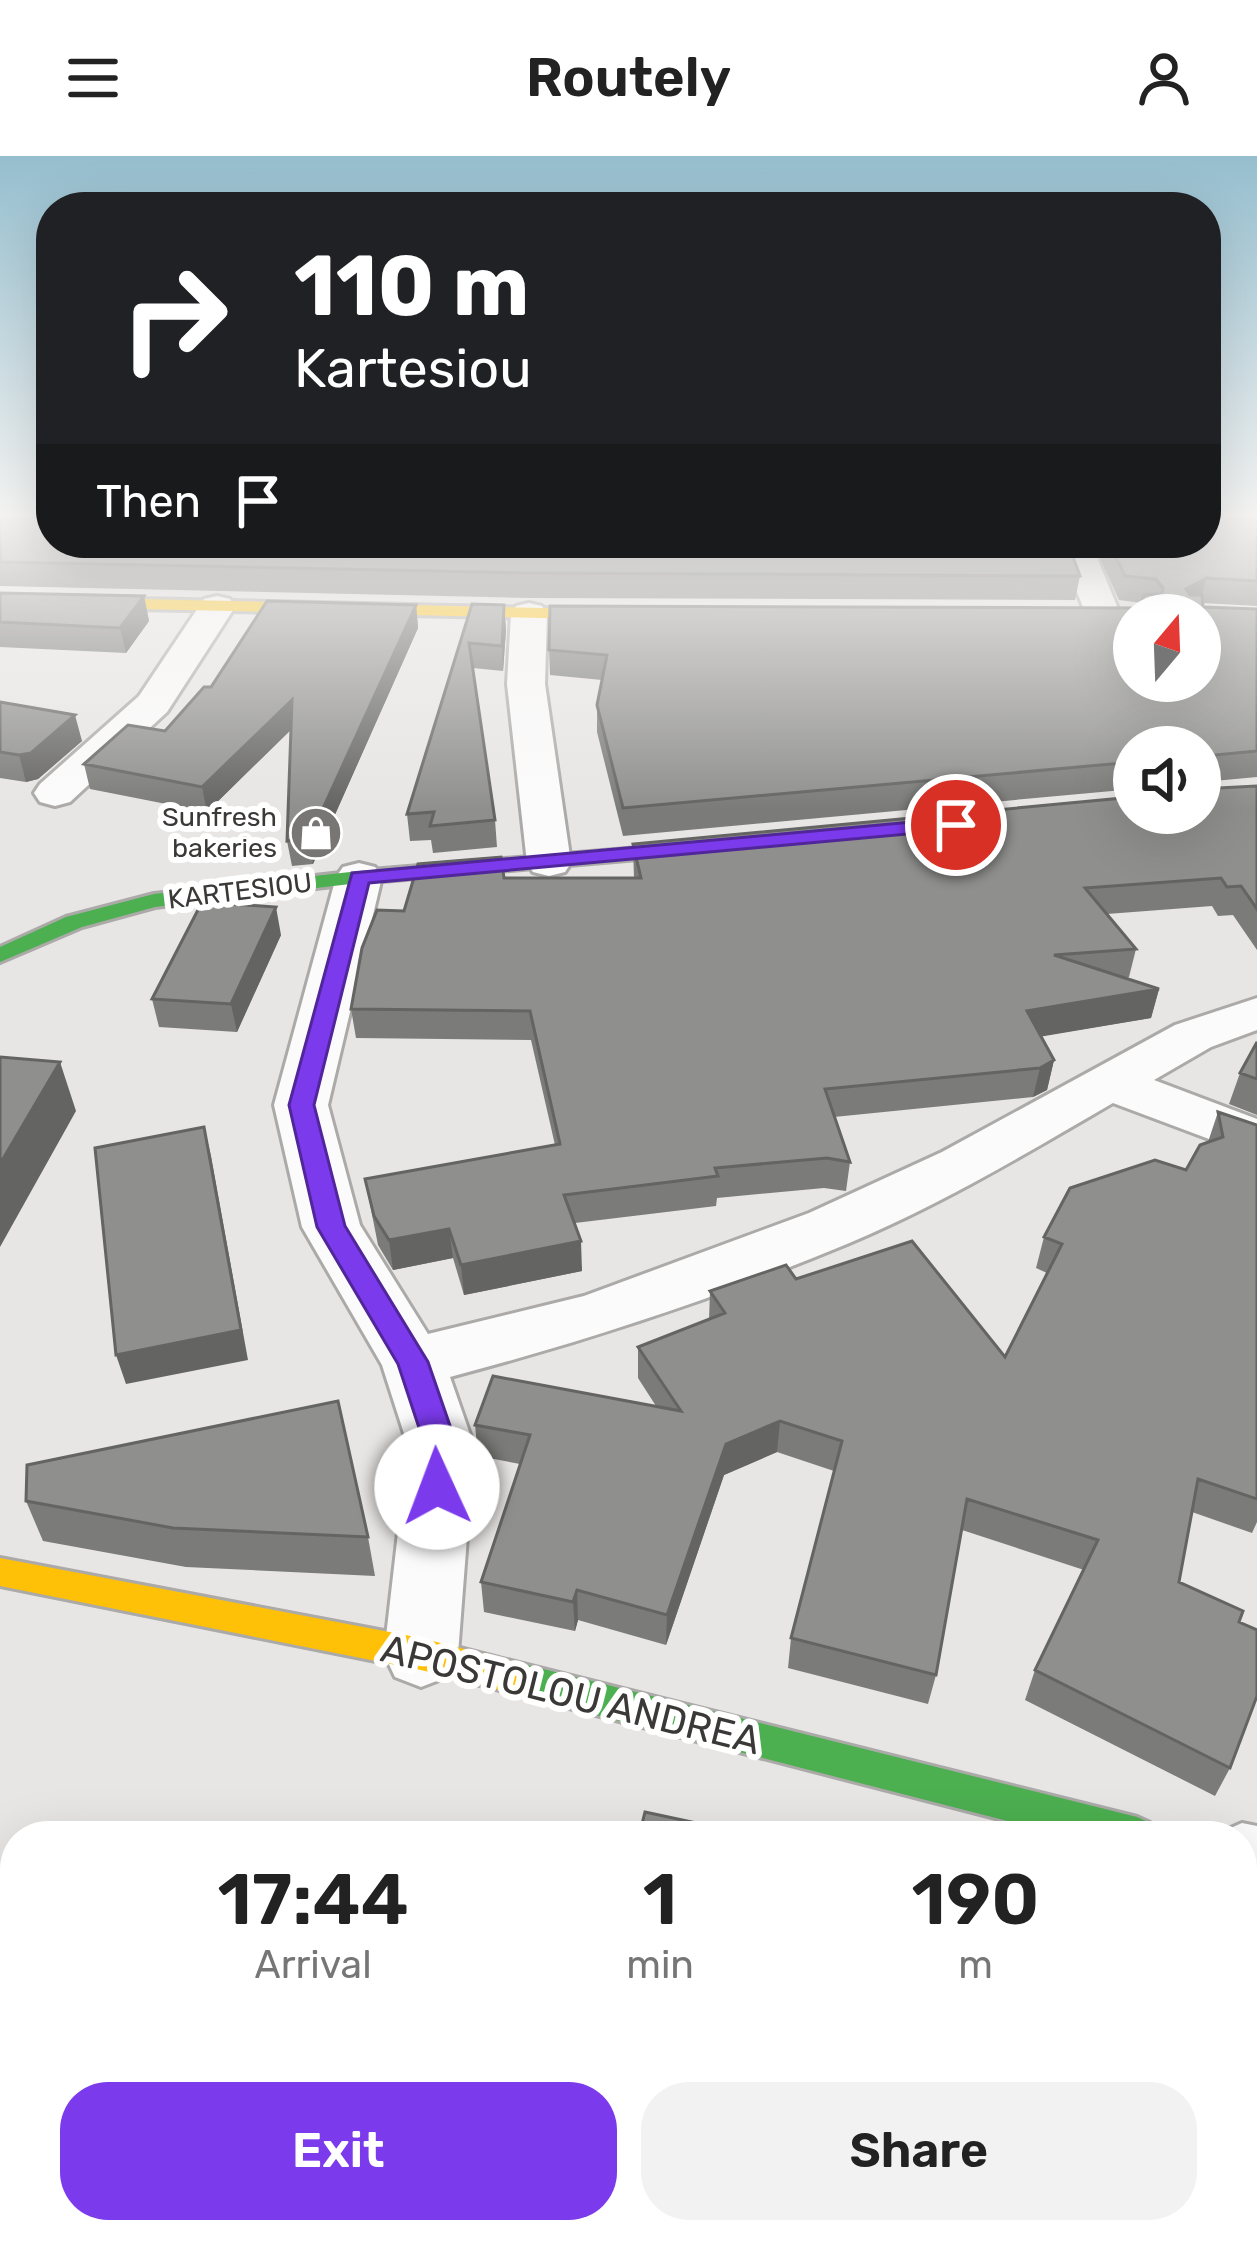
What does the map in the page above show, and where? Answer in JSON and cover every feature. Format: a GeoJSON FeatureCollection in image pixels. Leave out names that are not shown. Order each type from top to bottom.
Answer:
{"type":"FeatureCollection","features":[{"type":"Feature","properties":{"kind":"main road"},"geometry":{"type":"LineString","coordinates":[[579,614],[673,615]]}},
{"type":"Feature","properties":{"kind":"main road","name":"KARTESIOU"},"geometry":{"type":"LineString","coordinates":[[0,955],[74,922],[154,901],[359,877],[764,843]]}},
{"type":"Feature","properties":{"kind":"main road","name":"APOSTOLOU ANDREA"},"geometry":{"type":"LineString","coordinates":[[0,1572],[421,1654],[1078,1821]]}},
{"type":"Feature","properties":{"kind":"street"},"geometry":{"type":"LineString","coordinates":[[55,793],[153,704],[212,614]]}},
{"type":"Feature","properties":{"kind":"street"},"geometry":{"type":"LineString","coordinates":[[529,614],[526,684],[549,863]]}},
{"type":"Feature","properties":{"kind":"street"},"geometry":{"type":"LineString","coordinates":[[359,877],[302,1105],[331,1227],[413,1362],[441,1446],[421,1654]]}},
{"type":"Feature","properties":{"kind":"street"},"geometry":{"type":"LineString","coordinates":[[413,1362],[594,1316],[830,1228],[962,1165],[1193,1036],[1257,1013]]}},
{"type":"Feature","properties":{"kind":"street"},"geometry":{"type":"LineString","coordinates":[[1109,1082],[1257,1138]]}},
{"type":"Feature","properties":{"kind":"building"},"geometry":{"type":"Polygon","coordinates":[[[0,614],[130,614],[120,628],[0,622],[0,614]]]}},
{"type":"Feature","properties":{"kind":"building"},"geometry":{"type":"Polygon","coordinates":[[[258,614],[412,614],[309,839],[287,841],[292,700],[202,787],[84,764],[128,725],[165,731],[204,687],[211,687],[258,614]]]}},
{"type":"Feature","properties":{"kind":"building"},"geometry":{"type":"Polygon","coordinates":[[[469,614],[504,614],[502,646],[469,643],[495,820],[430,826],[434,812],[407,814],[469,614]]]}},
{"type":"Feature","properties":{"kind":"building"},"geometry":{"type":"Polygon","coordinates":[[[550,614],[1113,614],[1113,702],[1221,702],[1221,614],[1257,614],[1257,751],[1221,754],[1221,726],[1113,726],[1113,764],[623,808],[597,705],[607,655],[549,650],[550,614]]]}},
{"type":"Feature","properties":{"kind":"building"},"geometry":{"type":"Polygon","coordinates":[[[0,702],[75,715],[31,753],[0,752],[0,702]]]}},
{"type":"Feature","properties":{"kind":"building"},"geometry":{"type":"Polygon","coordinates":[[[1257,786],[1257,909],[1241,886],[1227,887],[1221,878],[1085,888],[1136,949],[1054,955],[1159,989],[1027,1011],[1054,1060],[1040,1068],[825,1089],[850,1162],[827,1158],[715,1168],[718,1176],[564,1195],[581,1241],[461,1265],[449,1229],[389,1240],[374,1216],[365,1179],[560,1144],[530,1011],[351,1009],[362,948],[377,910],[404,911],[418,864],[501,857],[504,878],[641,878],[633,844],[1113,799],[1113,834],[1221,834],[1221,788],[1257,786]]]}},
{"type":"Feature","properties":{"kind":"building"},"geometry":{"type":"Polygon","coordinates":[[[202,902],[276,907],[231,1004],[152,999],[202,902]]]}},
{"type":"Feature","properties":{"kind":"building"},"geometry":{"type":"Polygon","coordinates":[[[1257,1042],[1257,1079],[1240,1073],[1257,1042]]]}},
{"type":"Feature","properties":{"kind":"building"},"geometry":{"type":"Polygon","coordinates":[[[0,1057],[60,1062],[0,1164],[0,1057]]]}},
{"type":"Feature","properties":{"kind":"building"},"geometry":{"type":"Polygon","coordinates":[[[1218,1112],[1257,1125],[1257,1499],[1198,1479],[1179,1582],[1243,1611],[1239,1622],[1257,1630],[1257,1696],[1230,1768],[1035,1670],[1098,1540],[967,1499],[936,1675],[791,1638],[842,1441],[780,1421],[726,1444],[667,1615],[577,1590],[573,1602],[481,1582],[530,1435],[475,1425],[493,1376],[681,1411],[638,1347],[725,1313],[710,1291],[786,1265],[796,1279],[912,1241],[1005,1357],[1062,1244],[1044,1237],[1070,1188],[1155,1160],[1186,1170],[1200,1145],[1223,1137],[1218,1112]]]}},
{"type":"Feature","properties":{"kind":"building"},"geometry":{"type":"Polygon","coordinates":[[[204,1127],[241,1330],[116,1355],[95,1148],[204,1127]]]}},
{"type":"Feature","properties":{"kind":"building"},"geometry":{"type":"Polygon","coordinates":[[[338,1401],[368,1537],[173,1528],[26,1501],[27,1465],[338,1401]]]}},
{"type":"Feature","properties":{"kind":"building"},"geometry":{"type":"Polygon","coordinates":[[[645,1812],[687,1821],[643,1821],[645,1812]]]}},
{"type":"Feature","properties":{"kind":"traffic: fast"},"geometry":{"type":"LineString","coordinates":[[0,955],[74,922],[154,901],[359,877],[724,847]]}},
{"type":"Feature","properties":{"kind":"traffic: fast"},"geometry":{"type":"LineString","coordinates":[[515,1678],[1078,1821]]}},
{"type":"Feature","properties":{"kind":"traffic: slow"},"geometry":{"type":"LineString","coordinates":[[608,614],[638,615]]}},
{"type":"Feature","properties":{"kind":"traffic: slow"},"geometry":{"type":"LineString","coordinates":[[0,1572],[421,1654],[515,1678]]}},
{"type":"Feature","properties":{"kind":"place","name":"Sunfresh bakeries"},"geometry":{"type":"Point","coordinates":[316,833]}},
{"type":"Feature","properties":{"kind":"route"},"geometry":{"type":"LineString","coordinates":[[437,1487],[441,1446],[413,1362],[331,1227],[302,1105],[359,877],[956,825]]}}]}
